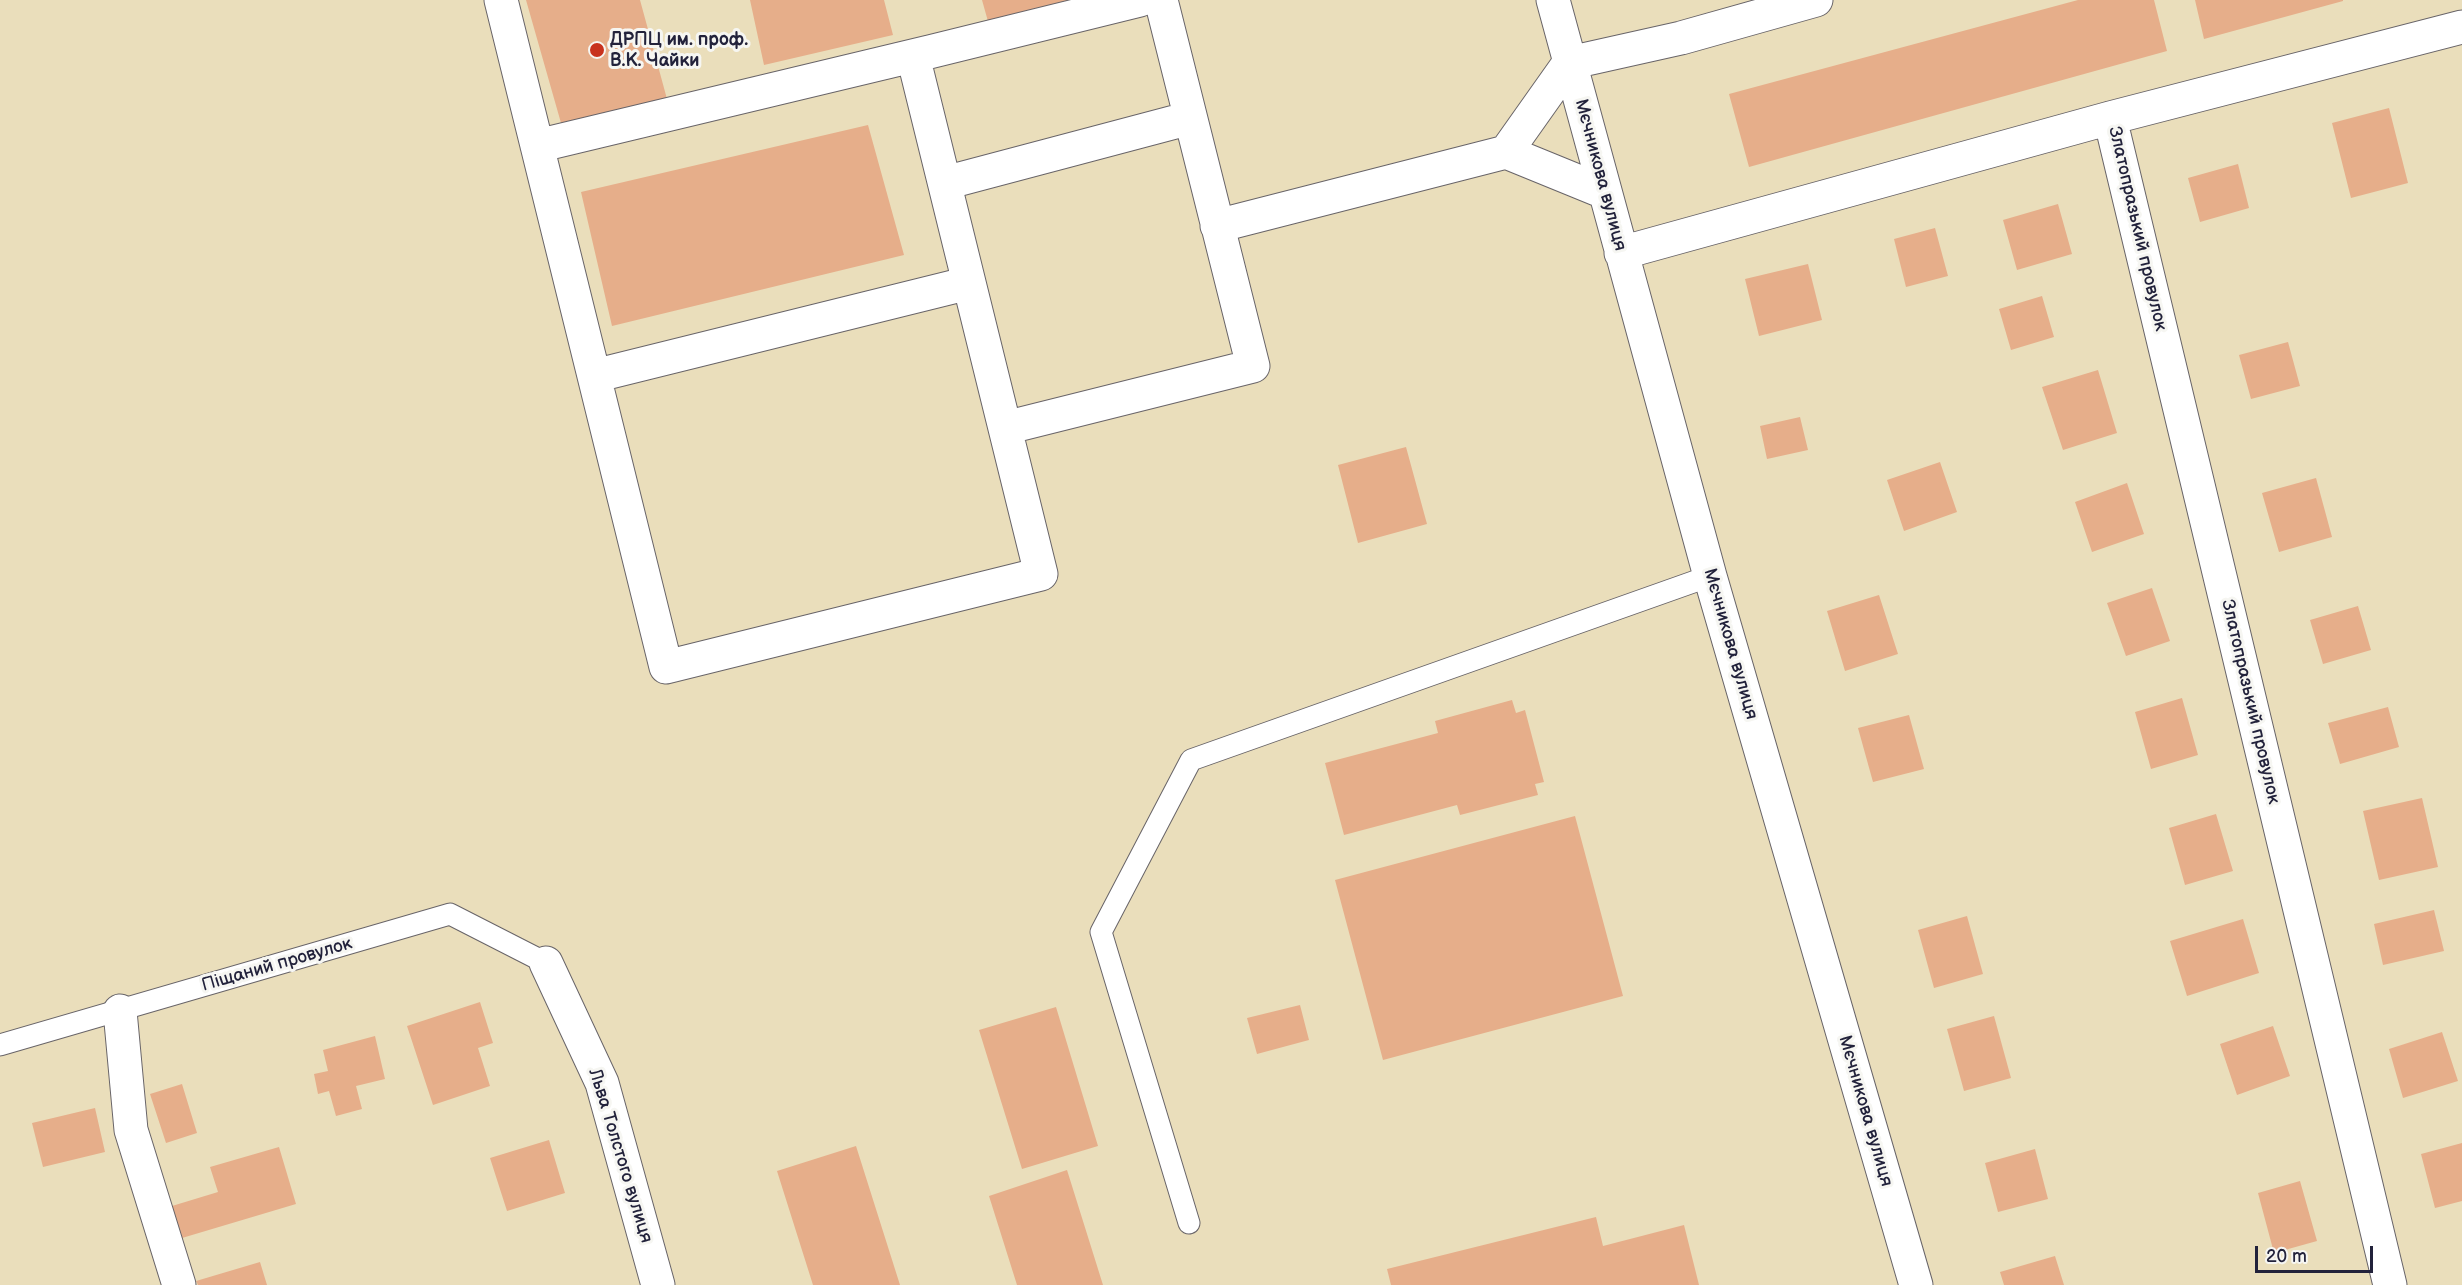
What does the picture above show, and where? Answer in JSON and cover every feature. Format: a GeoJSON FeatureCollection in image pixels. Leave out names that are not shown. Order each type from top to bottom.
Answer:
{"type":"FeatureCollection","features":[{"type":"Feature","properties":{"kind":"street"},"geometry":{"type":"LineString","coordinates":[[501,0],[666,667],[1041,574],[913,56],[1140,0]]}},
{"type":"Feature","properties":{"kind":"street"},"geometry":{"type":"LineString","coordinates":[[1005,428],[1252,366],[1161,0]]}},
{"type":"Feature","properties":{"kind":"street","name":"Мєчникова вулиця"},"geometry":{"type":"LineString","coordinates":[[1553,0],[1710,576],[1916,1285]]}},
{"type":"Feature","properties":{"kind":"street"},"geometry":{"type":"LineString","coordinates":[[1506,152],[1569,63],[1681,38],[1816,0]]}},
{"type":"Feature","properties":{"kind":"street"},"geometry":{"type":"LineString","coordinates":[[1621,253],[2110,118],[2462,27]]}},
{"type":"Feature","properties":{"kind":"street"},"geometry":{"type":"LineString","coordinates":[[537,146],[929,52]]}},
{"type":"Feature","properties":{"kind":"street"},"geometry":{"type":"LineString","coordinates":[[945,183],[1190,118]]}},
{"type":"Feature","properties":{"kind":"street","name":"Златопразький провулок"},"geometry":{"type":"LineString","coordinates":[[2110,118],[2390,1285]]}},
{"type":"Feature","properties":{"kind":"street"},"geometry":{"type":"LineString","coordinates":[[1217,226],[1506,152],[1604,192]]}},
{"type":"Feature","properties":{"kind":"street"},"geometry":{"type":"LineString","coordinates":[[594,376],[969,283]]}},
{"type":"Feature","properties":{"kind":"street","name":"Льва Толстого вулиця"},"geometry":{"type":"LineString","coordinates":[[546,963],[602,1083],[658,1285]]}},
{"type":"Feature","properties":{"kind":"street"},"geometry":{"type":"LineString","coordinates":[[120,1011],[131,1130],[179,1285]]}},
{"type":"Feature","properties":{"kind":"lane"},"geometry":{"type":"LineString","coordinates":[[1189,1223],[1101,932],[1191,760],[1710,576]]}},
{"type":"Feature","properties":{"kind":"lane","name":"Піщаний провулок"},"geometry":{"type":"LineString","coordinates":[[0,1045],[450,914],[546,963]]}},
{"type":"Feature","properties":{"kind":"building","name":"ДРПЦ им. проф. В.К. Чайки"},"geometry":{"type":"Polygon","coordinates":[[[526,0],[640,0],[667,99],[561,123],[526,0]]]}},
{"type":"Feature","properties":{"kind":"building","name":"ДРПЦ им. проф. В.К. Чайки"},"geometry":{"type":"Polygon","coordinates":[[[750,0],[884,0],[893,35],[764,65],[750,0]]]}},
{"type":"Feature","properties":{"kind":"building"},"geometry":{"type":"Polygon","coordinates":[[[982,0],[1092,0],[989,25],[982,0]]]}},
{"type":"Feature","properties":{"kind":"building"},"geometry":{"type":"Polygon","coordinates":[[[2078,0],[2154,0],[2167,51],[1749,167],[1729,94],[2078,0]]]}},
{"type":"Feature","properties":{"kind":"building"},"geometry":{"type":"Polygon","coordinates":[[[2195,0],[2343,0],[2343,1],[2204,39],[2195,0]]]}},
{"type":"Feature","properties":{"kind":"building"},"geometry":{"type":"Polygon","coordinates":[[[2389,108],[2408,183],[2351,198],[2332,123],[2389,108]]]}},
{"type":"Feature","properties":{"kind":"building"},"geometry":{"type":"Polygon","coordinates":[[[868,125],[904,255],[612,326],[581,192],[868,125]]]}},
{"type":"Feature","properties":{"kind":"building"},"geometry":{"type":"Polygon","coordinates":[[[2238,164],[2249,208],[2200,222],[2188,178],[2238,164]]]}},
{"type":"Feature","properties":{"kind":"building"},"geometry":{"type":"Polygon","coordinates":[[[2058,204],[2072,254],[2017,270],[2003,220],[2058,204]]]}},
{"type":"Feature","properties":{"kind":"building"},"geometry":{"type":"Polygon","coordinates":[[[1935,228],[1948,276],[1906,287],[1894,239],[1935,228]]]}},
{"type":"Feature","properties":{"kind":"building"},"geometry":{"type":"Polygon","coordinates":[[[1808,264],[1822,320],[1759,336],[1745,279],[1808,264]]]}},
{"type":"Feature","properties":{"kind":"building"},"geometry":{"type":"Polygon","coordinates":[[[2042,296],[2054,337],[2011,350],[1999,309],[2042,296]]]}},
{"type":"Feature","properties":{"kind":"building"},"geometry":{"type":"Polygon","coordinates":[[[2288,342],[2300,386],[2251,399],[2239,355],[2288,342]]]}},
{"type":"Feature","properties":{"kind":"building"},"geometry":{"type":"Polygon","coordinates":[[[2098,370],[2117,433],[2063,450],[2042,387],[2098,370]]]}},
{"type":"Feature","properties":{"kind":"building"},"geometry":{"type":"Polygon","coordinates":[[[1800,417],[1808,450],[1767,459],[1760,426],[1800,417]]]}},
{"type":"Feature","properties":{"kind":"building"},"geometry":{"type":"Polygon","coordinates":[[[1406,447],[1427,524],[1358,543],[1338,465],[1406,447]]]}},
{"type":"Feature","properties":{"kind":"building"},"geometry":{"type":"Polygon","coordinates":[[[1940,462],[1957,512],[1904,531],[1887,480],[1940,462]]]}},
{"type":"Feature","properties":{"kind":"building"},"geometry":{"type":"Polygon","coordinates":[[[2316,478],[2332,537],[2279,552],[2262,493],[2316,478]]]}},
{"type":"Feature","properties":{"kind":"building"},"geometry":{"type":"Polygon","coordinates":[[[2127,483],[2144,534],[2092,552],[2075,502],[2127,483]]]}},
{"type":"Feature","properties":{"kind":"building"},"geometry":{"type":"Polygon","coordinates":[[[2152,588],[2170,641],[2126,656],[2107,603],[2152,588]]]}},
{"type":"Feature","properties":{"kind":"building"},"geometry":{"type":"Polygon","coordinates":[[[1879,595],[1898,654],[1845,671],[1827,611],[1879,595]]]}},
{"type":"Feature","properties":{"kind":"building"},"geometry":{"type":"Polygon","coordinates":[[[2358,606],[2371,650],[2323,664],[2310,620],[2358,606]]]}},
{"type":"Feature","properties":{"kind":"building"},"geometry":{"type":"Polygon","coordinates":[[[2182,698],[2198,755],[2151,769],[2135,712],[2182,698]]]}},
{"type":"Feature","properties":{"kind":"building"},"geometry":{"type":"Polygon","coordinates":[[[1512,700],[1516,713],[1525,710],[1544,782],[1535,784],[1538,795],[1460,815],[1457,805],[1344,835],[1325,763],[1438,733],[1435,721],[1512,700]]]}},
{"type":"Feature","properties":{"kind":"building"},"geometry":{"type":"Polygon","coordinates":[[[2388,707],[2399,747],[2340,764],[2328,723],[2388,707]]]}},
{"type":"Feature","properties":{"kind":"building"},"geometry":{"type":"Polygon","coordinates":[[[1909,715],[1924,769],[1873,782],[1858,728],[1909,715]]]}},
{"type":"Feature","properties":{"kind":"building"},"geometry":{"type":"Polygon","coordinates":[[[2422,798],[2438,867],[2379,880],[2363,811],[2422,798]]]}},
{"type":"Feature","properties":{"kind":"building"},"geometry":{"type":"Polygon","coordinates":[[[2216,814],[2233,871],[2185,885],[2169,828],[2216,814]]]}},
{"type":"Feature","properties":{"kind":"building"},"geometry":{"type":"Polygon","coordinates":[[[1575,816],[1623,996],[1383,1060],[1335,880],[1575,816]]]}},
{"type":"Feature","properties":{"kind":"building"},"geometry":{"type":"Polygon","coordinates":[[[2434,910],[2444,951],[2383,965],[2374,924],[2434,910]]]}},
{"type":"Feature","properties":{"kind":"building"},"geometry":{"type":"Polygon","coordinates":[[[1967,916],[1983,974],[1934,988],[1918,930],[1967,916]]]}},
{"type":"Feature","properties":{"kind":"building"},"geometry":{"type":"Polygon","coordinates":[[[2243,919],[2259,973],[2187,996],[2170,941],[2243,919]]]}},
{"type":"Feature","properties":{"kind":"building"},"geometry":{"type":"Polygon","coordinates":[[[480,1002],[493,1043],[478,1048],[490,1086],[433,1105],[407,1026],[480,1002]]]}},
{"type":"Feature","properties":{"kind":"building"},"geometry":{"type":"Polygon","coordinates":[[[1300,1005],[1309,1040],[1257,1054],[1247,1018],[1300,1005]]]}},
{"type":"Feature","properties":{"kind":"building"},"geometry":{"type":"Polygon","coordinates":[[[1056,1007],[1098,1146],[1022,1169],[979,1030],[1056,1007]]]}},
{"type":"Feature","properties":{"kind":"building"},"geometry":{"type":"Polygon","coordinates":[[[1994,1016],[2011,1078],[1964,1091],[1947,1029],[1994,1016]]]}},
{"type":"Feature","properties":{"kind":"building"},"geometry":{"type":"Polygon","coordinates":[[[2273,1026],[2290,1076],[2237,1095],[2220,1044],[2273,1026]]]}},
{"type":"Feature","properties":{"kind":"building"},"geometry":{"type":"Polygon","coordinates":[[[2442,1032],[2458,1081],[2403,1098],[2389,1049],[2442,1032]]]}},
{"type":"Feature","properties":{"kind":"building"},"geometry":{"type":"Polygon","coordinates":[[[375,1036],[385,1079],[356,1086],[362,1109],[336,1116],[329,1091],[318,1094],[314,1074],[328,1071],[323,1050],[375,1036]]]}},
{"type":"Feature","properties":{"kind":"building"},"geometry":{"type":"Polygon","coordinates":[[[182,1084],[197,1133],[166,1143],[150,1094],[182,1084]]]}},
{"type":"Feature","properties":{"kind":"building"},"geometry":{"type":"Polygon","coordinates":[[[95,1108],[105,1152],[43,1167],[32,1123],[95,1108]]]}},
{"type":"Feature","properties":{"kind":"building"},"geometry":{"type":"Polygon","coordinates":[[[549,1140],[565,1193],[507,1211],[490,1158],[549,1140]]]}},
{"type":"Feature","properties":{"kind":"building"},"geometry":{"type":"Polygon","coordinates":[[[2462,1143],[2462,1201],[2435,1208],[2421,1154],[2462,1143]]]}},
{"type":"Feature","properties":{"kind":"building"},"geometry":{"type":"Polygon","coordinates":[[[856,1146],[900,1285],[813,1285],[777,1171],[856,1146]]]}},
{"type":"Feature","properties":{"kind":"building"},"geometry":{"type":"Polygon","coordinates":[[[279,1147],[296,1204],[182,1238],[172,1206],[218,1192],[210,1167],[279,1147]]]}},
{"type":"Feature","properties":{"kind":"building"},"geometry":{"type":"Polygon","coordinates":[[[2035,1149],[2048,1199],[1998,1212],[1985,1163],[2035,1149]]]}},
{"type":"Feature","properties":{"kind":"building"},"geometry":{"type":"Polygon","coordinates":[[[1067,1170],[1103,1285],[1017,1285],[989,1196],[1067,1170]]]}},
{"type":"Feature","properties":{"kind":"building"},"geometry":{"type":"Polygon","coordinates":[[[2300,1181],[2317,1241],[2274,1253],[2258,1193],[2300,1181]]]}},
{"type":"Feature","properties":{"kind":"building"},"geometry":{"type":"Polygon","coordinates":[[[1596,1217],[1603,1246],[1684,1225],[1699,1285],[1391,1285],[1387,1269],[1596,1217]]]}},
{"type":"Feature","properties":{"kind":"building"},"geometry":{"type":"Polygon","coordinates":[[[2055,1256],[2064,1285],[2004,1285],[2000,1272],[2055,1256]]]}},
{"type":"Feature","properties":{"kind":"building"},"geometry":{"type":"Polygon","coordinates":[[[260,1262],[267,1285],[198,1285],[196,1281],[260,1262]]]}},
{"type":"Feature","properties":{"kind":"place","name":"ДРПЦ им. проф. В.К. Чайки"},"geometry":{"type":"Point","coordinates":[597,50]}}]}
